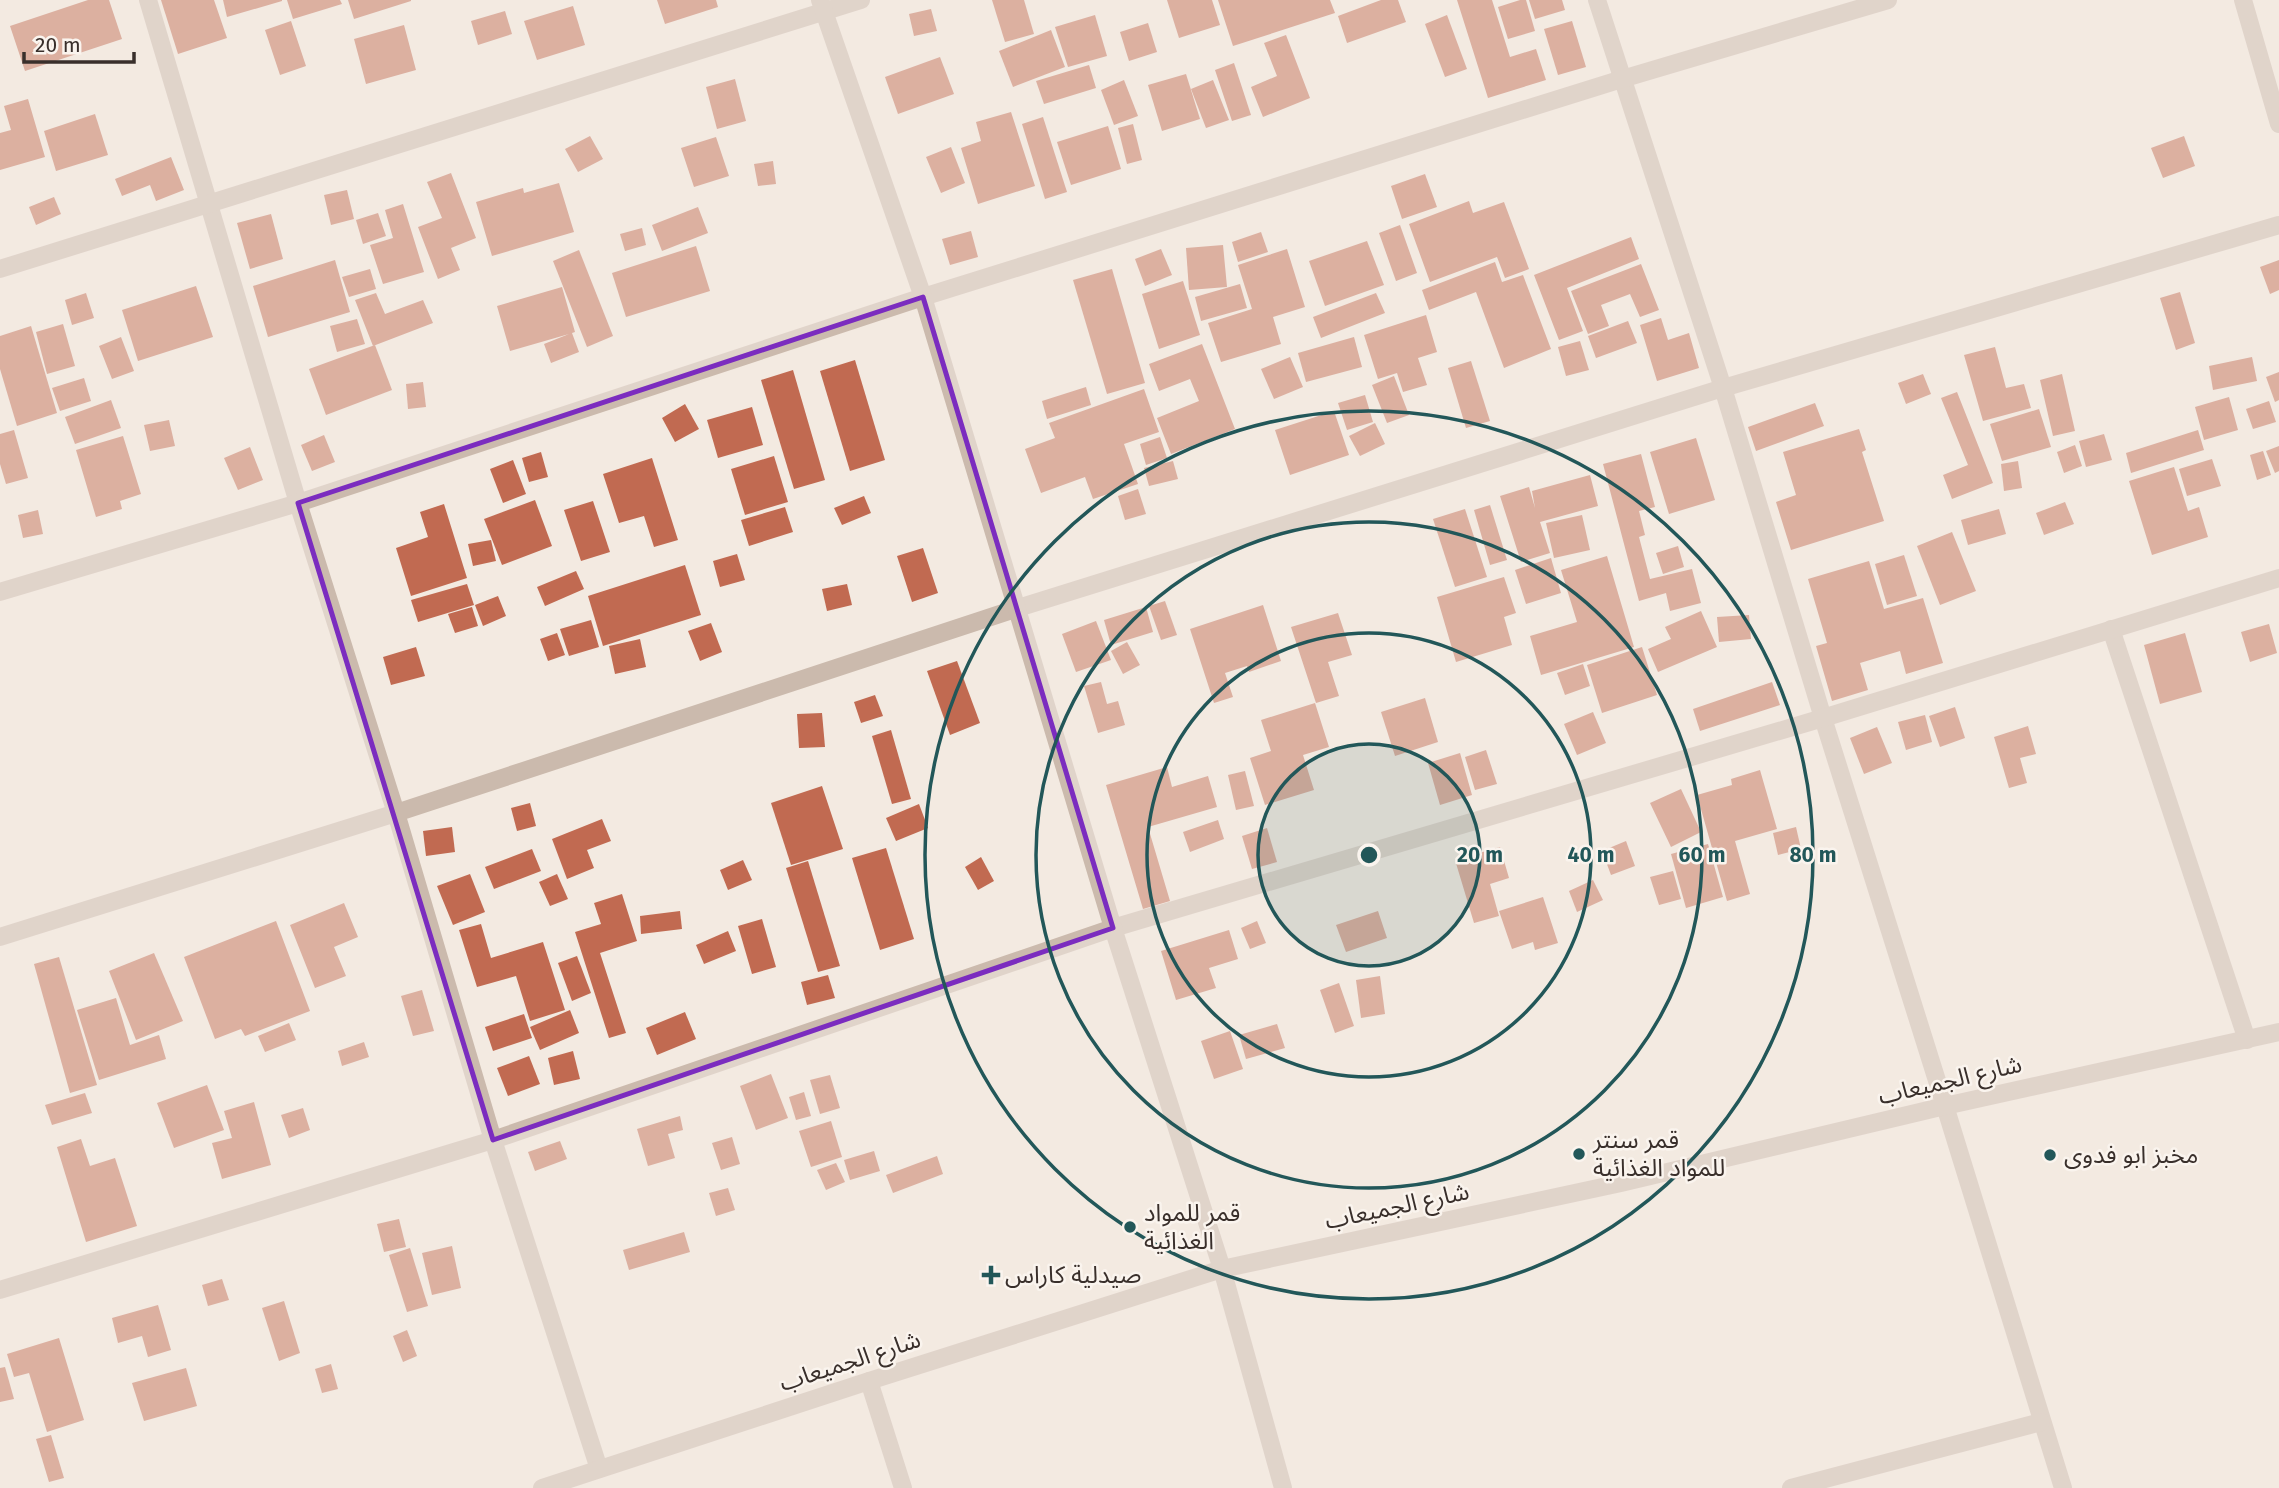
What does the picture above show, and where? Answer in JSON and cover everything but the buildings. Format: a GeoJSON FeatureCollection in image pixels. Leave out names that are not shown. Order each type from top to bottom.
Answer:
{"type":"FeatureCollection","features":[{"type":"Feature","properties":{"kind":"street"},"geometry":{"type":"LineString","coordinates":[[148,0],[298,503],[396,813],[493,1140],[599,1469]]}},
{"type":"Feature","properties":{"kind":"street"},"geometry":{"type":"LineString","coordinates":[[0,269],[209,205],[822,6],[861,0]]}},
{"type":"Feature","properties":{"kind":"street"},"geometry":{"type":"LineString","coordinates":[[1598,0],[1723,388],[1822,718],[2063,1488]]}},
{"type":"Feature","properties":{"kind":"street"},"geometry":{"type":"LineString","coordinates":[[0,592],[298,503],[923,297],[1622,79],[1888,0]]}},
{"type":"Feature","properties":{"kind":"street"},"geometry":{"type":"LineString","coordinates":[[2243,0],[2279,124]]}},
{"type":"Feature","properties":{"kind":"street"},"geometry":{"type":"LineString","coordinates":[[822,6],[923,297],[1113,928],[1222,1269],[1283,1488]]}},
{"type":"Feature","properties":{"kind":"street"},"geometry":{"type":"LineString","coordinates":[[0,937],[396,813],[1018,608],[1723,388],[2279,226]]}},
{"type":"Feature","properties":{"kind":"street"},"geometry":{"type":"LineString","coordinates":[[0,1290],[493,1140],[1113,928],[1822,718],[2279,578]]}},
{"type":"Feature","properties":{"kind":"street"},"geometry":{"type":"LineString","coordinates":[[2111,629],[2247,1040]]}},
{"type":"Feature","properties":{"kind":"street","name":"شارع الجميعاب"},"geometry":{"type":"LineString","coordinates":[[542,1488],[1222,1269],[1621,1183],[1945,1106],[2279,1032]]}},
{"type":"Feature","properties":{"kind":"street"},"geometry":{"type":"LineString","coordinates":[[869,1381],[903,1488]]}},
{"type":"Feature","properties":{"kind":"street"},"geometry":{"type":"LineString","coordinates":[[1791,1488],[2041,1422]]}},
{"type":"Feature","properties":{"kind":"highlighted area"},"geometry":{"type":"Polygon","coordinates":[[[923,297],[1113,928],[493,1140],[298,503],[923,297]]]}},
{"type":"Feature","properties":{"kind":"place","name":"قمر سنتر للمواد الغذائية"},"geometry":{"type":"Point","coordinates":[1579,1154]}},
{"type":"Feature","properties":{"kind":"place","name":"مخبز ابو فدوى"},"geometry":{"type":"Point","coordinates":[2050,1155]}},
{"type":"Feature","properties":{"kind":"place","name":"قمر للمواد الغذائية"},"geometry":{"type":"Point","coordinates":[1130,1227]}},
{"type":"Feature","properties":{"kind":"place","name":"صيدلية كاراس"},"geometry":{"type":"Point","coordinates":[991,1275]}}]}
